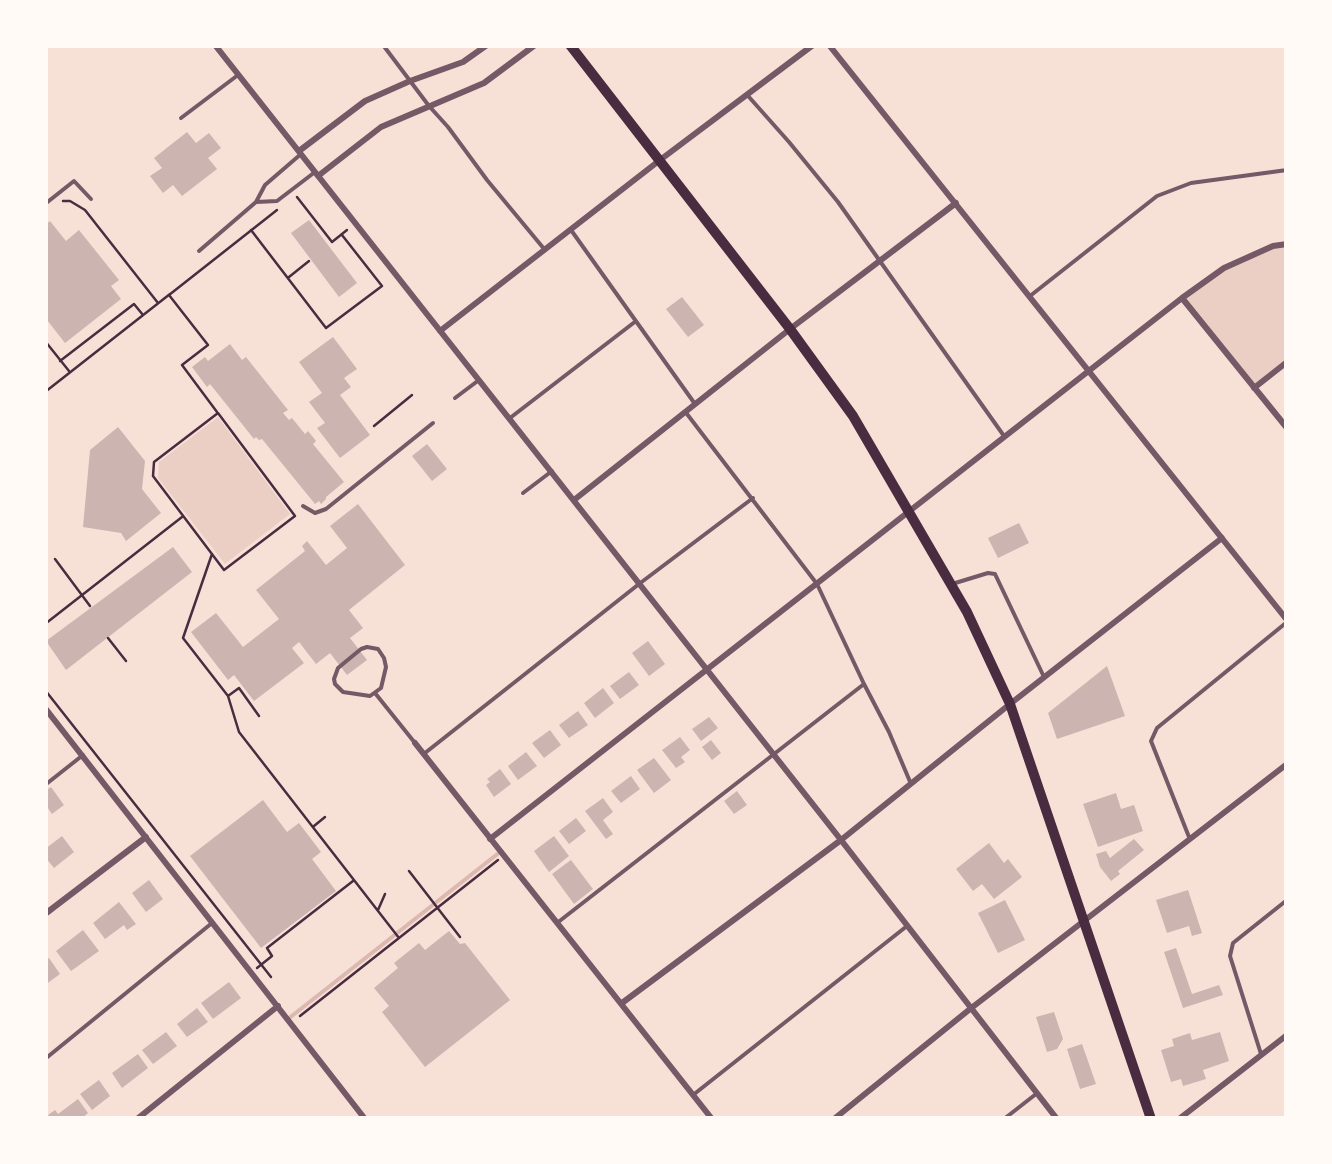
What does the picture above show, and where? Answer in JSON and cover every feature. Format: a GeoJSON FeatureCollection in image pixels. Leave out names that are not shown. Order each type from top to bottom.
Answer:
{"type":"FeatureCollection","features":[{"type":"Feature","properties":{"kind":"main road"},"geometry":{"type":"LineString","coordinates":[[570,45],[853,416],[968,612],[1010,704],[1151,1119]]}},
{"type":"Feature","properties":{"kind":"street"},"geometry":{"type":"LineString","coordinates":[[215,45],[1056,1119]]}},
{"type":"Feature","properties":{"kind":"street"},"geometry":{"type":"LineString","coordinates":[[300,153],[366,102],[463,62],[487,45]]}},
{"type":"Feature","properties":{"kind":"street"},"geometry":{"type":"LineString","coordinates":[[317,174],[369,134],[406,114],[484,83],[535,45]]}},
{"type":"Feature","properties":{"kind":"street"},"geometry":{"type":"LineString","coordinates":[[440,331],[814,45]]}},
{"type":"Feature","properties":{"kind":"street"},"geometry":{"type":"LineString","coordinates":[[829,45],[1287,621]]}},
{"type":"Feature","properties":{"kind":"street"},"geometry":{"type":"LineString","coordinates":[[574,500],[956,203]]}},
{"type":"Feature","properties":{"kind":"street"},"geometry":{"type":"LineString","coordinates":[[490,839],[1182,298],[1224,268],[1273,246],[1287,244]]}},
{"type":"Feature","properties":{"kind":"street"},"geometry":{"type":"LineString","coordinates":[[1182,298],[1287,428]]}},
{"type":"Feature","properties":{"kind":"street"},"geometry":{"type":"LineString","coordinates":[[1254,388],[1287,362]]}},
{"type":"Feature","properties":{"kind":"street"},"geometry":{"type":"LineString","coordinates":[[622,1004],[841,840],[1222,538]]}},
{"type":"Feature","properties":{"kind":"street"},"geometry":{"type":"LineString","coordinates":[[45,708],[365,1119]]}},
{"type":"Feature","properties":{"kind":"street"},"geometry":{"type":"LineString","coordinates":[[416,744],[712,1119]]}},
{"type":"Feature","properties":{"kind":"street"},"geometry":{"type":"LineString","coordinates":[[834,1119],[970,1008],[1287,764]]}},
{"type":"Feature","properties":{"kind":"street"},"geometry":{"type":"LineString","coordinates":[[45,914],[146,837]]}},
{"type":"Feature","properties":{"kind":"street"},"geometry":{"type":"LineString","coordinates":[[137,1119],[278,1006]]}},
{"type":"Feature","properties":{"kind":"street"},"geometry":{"type":"LineString","coordinates":[[1179,1119],[1287,1036]]}},
{"type":"Feature","properties":{"kind":"lane"},"geometry":{"type":"LineString","coordinates":[[383,45],[545,250]]}},
{"type":"Feature","properties":{"kind":"lane"},"geometry":{"type":"LineString","coordinates":[[181,118],[238,76]]}},
{"type":"Feature","properties":{"kind":"lane"},"geometry":{"type":"LineString","coordinates":[[747,95],[789,142],[881,261],[1004,436]]}},
{"type":"Feature","properties":{"kind":"lane"},"geometry":{"type":"LineString","coordinates":[[199,251],[256,202],[265,185],[300,153]]}},
{"type":"Feature","properties":{"kind":"lane"},"geometry":{"type":"LineString","coordinates":[[1030,296],[1156,196],[1191,184],[1287,170]]}},
{"type":"Feature","properties":{"kind":"lane"},"geometry":{"type":"LineString","coordinates":[[256,202],[277,201],[317,174]]}},
{"type":"Feature","properties":{"kind":"lane"},"geometry":{"type":"LineString","coordinates":[[45,204],[74,181],[91,199]]}},
{"type":"Feature","properties":{"kind":"lane"},"geometry":{"type":"LineString","coordinates":[[571,230],[695,404]]}},
{"type":"Feature","properties":{"kind":"lane"},"geometry":{"type":"LineString","coordinates":[[510,418],[636,321]]}},
{"type":"Feature","properties":{"kind":"lane"},"geometry":{"type":"LineString","coordinates":[[456,398],[479,380]]}},
{"type":"Feature","properties":{"kind":"lane"},"geometry":{"type":"LineString","coordinates":[[686,412],[818,584],[910,784]]}},
{"type":"Feature","properties":{"kind":"lane"},"geometry":{"type":"LineString","coordinates":[[302,506],[315,513],[326,509],[433,423]]}},
{"type":"Feature","properties":{"kind":"lane"},"geometry":{"type":"LineString","coordinates":[[523,493],[552,471]]}},
{"type":"Feature","properties":{"kind":"lane"},"geometry":{"type":"LineString","coordinates":[[424,754],[752,498]]}},
{"type":"Feature","properties":{"kind":"lane"},"geometry":{"type":"LineString","coordinates":[[952,584],[996,574],[1044,677]]}},
{"type":"Feature","properties":{"kind":"lane"},"geometry":{"type":"LineString","coordinates":[[1190,840],[1152,741],[1156,728],[1287,621]]}},
{"type":"Feature","properties":{"kind":"lane"},"geometry":{"type":"LineString","coordinates":[[367,647],[382,652],[386,666],[383,682],[375,693],[348,694],[335,684],[338,668],[367,647]]}},
{"type":"Feature","properties":{"kind":"lane"},"geometry":{"type":"LineString","coordinates":[[557,923],[864,684]]}},
{"type":"Feature","properties":{"kind":"lane"},"geometry":{"type":"LineString","coordinates":[[375,693],[416,744]]}},
{"type":"Feature","properties":{"kind":"lane"},"geometry":{"type":"LineString","coordinates":[[45,785],[82,755]]}},
{"type":"Feature","properties":{"kind":"lane"},"geometry":{"type":"LineString","coordinates":[[1262,1055],[1230,956],[1233,943],[1287,900]]}},
{"type":"Feature","properties":{"kind":"lane"},"geometry":{"type":"LineString","coordinates":[[45,1059],[212,922]]}},
{"type":"Feature","properties":{"kind":"lane"},"geometry":{"type":"LineString","coordinates":[[692,1095],[907,926]]}},
{"type":"Feature","properties":{"kind":"lane"},"geometry":{"type":"LineString","coordinates":[[1004,1119],[1036,1093]]}},
{"type":"Feature","properties":{"kind":"path"},"geometry":{"type":"LineString","coordinates":[[291,190],[332,242],[356,224]]}},
{"type":"Feature","properties":{"kind":"path"},"geometry":{"type":"LineString","coordinates":[[63,200],[85,210],[158,303]]}},
{"type":"Feature","properties":{"kind":"path"},"geometry":{"type":"LineString","coordinates":[[45,392],[281,207]]}},
{"type":"Feature","properties":{"kind":"path"},"geometry":{"type":"LineString","coordinates":[[250,230],[326,328],[382,286],[342,234]]}},
{"type":"Feature","properties":{"kind":"path"},"geometry":{"type":"LineString","coordinates":[[287,278],[308,261]]}},
{"type":"Feature","properties":{"kind":"path"},"geometry":{"type":"LineString","coordinates":[[171,293],[208,346],[182,365],[218,413],[295,516],[224,570],[153,476],[154,462],[218,413]]}},
{"type":"Feature","properties":{"kind":"path"},"geometry":{"type":"LineString","coordinates":[[60,360],[134,304],[142,316]]}},
{"type":"Feature","properties":{"kind":"path"},"geometry":{"type":"LineString","coordinates":[[45,341],[70,372]]}},
{"type":"Feature","properties":{"kind":"path"},"geometry":{"type":"LineString","coordinates":[[374,426],[412,396]]}},
{"type":"Feature","properties":{"kind":"path"},"geometry":{"type":"LineString","coordinates":[[45,624],[184,516]]}},
{"type":"Feature","properties":{"kind":"path"},"geometry":{"type":"LineString","coordinates":[[212,554],[182,638],[228,696],[239,732],[398,938]]}},
{"type":"Feature","properties":{"kind":"path"},"geometry":{"type":"LineString","coordinates":[[56,559],[90,606]]}},
{"type":"Feature","properties":{"kind":"path"},"geometry":{"type":"LineString","coordinates":[[108,638],[126,661]]}},
{"type":"Feature","properties":{"kind":"path"},"geometry":{"type":"LineString","coordinates":[[228,696],[238,688],[259,716]]}},
{"type":"Feature","properties":{"kind":"path"},"geometry":{"type":"LineString","coordinates":[[45,690],[272,978]]}},
{"type":"Feature","properties":{"kind":"path"},"geometry":{"type":"LineString","coordinates":[[312,827],[325,817]]}},
{"type":"Feature","properties":{"kind":"path"},"geometry":{"type":"LineString","coordinates":[[291,1023],[504,856]]}},
{"type":"Feature","properties":{"kind":"path"},"geometry":{"type":"LineString","coordinates":[[409,872],[460,937]]}},
{"type":"Feature","properties":{"kind":"path"},"geometry":{"type":"LineString","coordinates":[[252,972],[272,956],[267,948],[354,880]]}},
{"type":"Feature","properties":{"kind":"path"},"geometry":{"type":"LineString","coordinates":[[378,911],[385,894]]}},
{"type":"Feature","properties":{"kind":"shaded area"},"geometry":{"type":"Polygon","coordinates":[[[1287,246],[1287,360],[1255,385],[1185,298],[1224,271],[1287,246]]]}},
{"type":"Feature","properties":{"kind":"shaded area"},"geometry":{"type":"Polygon","coordinates":[[[218,417],[290,514],[225,564],[158,478],[159,462],[218,417]]]}},
{"type":"Feature","properties":{"kind":"building"},"geometry":{"type":"Polygon","coordinates":[[[187,132],[196,143],[209,133],[221,148],[208,158],[217,169],[182,196],[173,185],[163,193],[150,176],[162,168],[154,158],[187,132]]]}},
{"type":"Feature","properties":{"kind":"building"},"geometry":{"type":"Polygon","coordinates":[[[309,220],[357,283],[339,297],[291,233],[309,220]]]}},
{"type":"Feature","properties":{"kind":"building"},"geometry":{"type":"Polygon","coordinates":[[[50,221],[66,241],[79,230],[119,280],[111,286],[121,299],[65,343],[45,321],[45,225],[50,221]]]}},
{"type":"Feature","properties":{"kind":"building"},"geometry":{"type":"Polygon","coordinates":[[[682,297],[704,325],[688,337],[666,309],[682,297]]]}},
{"type":"Feature","properties":{"kind":"building"},"geometry":{"type":"Polygon","coordinates":[[[333,337],[357,369],[344,378],[351,387],[340,395],[370,435],[340,458],[317,428],[325,423],[309,402],[322,393],[299,362],[333,337]]]}},
{"type":"Feature","properties":{"kind":"building"},"geometry":{"type":"Polygon","coordinates":[[[230,344],[242,360],[246,357],[288,410],[283,413],[289,420],[292,418],[305,434],[308,431],[316,441],[313,444],[344,482],[321,504],[315,504],[262,439],[254,439],[192,367],[205,357],[208,361],[230,344]]]}},
{"type":"Feature","properties":{"kind":"building"},"geometry":{"type":"Polygon","coordinates":[[[118,427],[145,461],[142,489],[161,513],[126,541],[121,533],[83,527],[90,450],[118,427]]]}},
{"type":"Feature","properties":{"kind":"building"},"geometry":{"type":"Polygon","coordinates":[[[427,444],[447,469],[432,481],[412,456],[427,444]]]}},
{"type":"Feature","properties":{"kind":"building"},"geometry":{"type":"Polygon","coordinates":[[[358,504],[405,565],[349,610],[363,628],[350,638],[367,660],[347,675],[330,653],[316,664],[299,642],[292,648],[304,663],[254,701],[234,675],[228,680],[191,632],[216,613],[243,647],[279,619],[256,590],[305,551],[302,546],[307,541],[326,565],[347,548],[330,526],[358,504]]]}},
{"type":"Feature","properties":{"kind":"building"},"geometry":{"type":"Polygon","coordinates":[[[1019,523],[1029,543],[998,558],[988,538],[1019,523]]]}},
{"type":"Feature","properties":{"kind":"building"},"geometry":{"type":"Polygon","coordinates":[[[173,547],[192,572],[66,670],[46,641],[173,547]]]}},
{"type":"Feature","properties":{"kind":"building"},"geometry":{"type":"Polygon","coordinates":[[[648,641],[665,664],[649,676],[632,653],[648,641]]]}},
{"type":"Feature","properties":{"kind":"building"},"geometry":{"type":"Polygon","coordinates":[[[1107,666],[1125,716],[1057,739],[1048,713],[1107,666]]]}},
{"type":"Feature","properties":{"kind":"building"},"geometry":{"type":"Polygon","coordinates":[[[629,672],[639,685],[620,699],[610,686],[629,672]]]}},
{"type":"Feature","properties":{"kind":"building"},"geometry":{"type":"Polygon","coordinates":[[[603,688],[614,703],[595,718],[584,703],[603,688]]]}},
{"type":"Feature","properties":{"kind":"building"},"geometry":{"type":"Polygon","coordinates":[[[578,711],[588,725],[569,738],[559,725],[578,711]]]}},
{"type":"Feature","properties":{"kind":"building"},"geometry":{"type":"Polygon","coordinates":[[[709,717],[718,728],[701,741],[692,729],[709,717]]]}},
{"type":"Feature","properties":{"kind":"building"},"geometry":{"type":"Polygon","coordinates":[[[550,730],[561,745],[544,758],[532,743],[550,730]]]}},
{"type":"Feature","properties":{"kind":"building"},"geometry":{"type":"Polygon","coordinates":[[[680,737],[690,750],[681,757],[685,762],[676,768],[662,750],[680,737]]]}},
{"type":"Feature","properties":{"kind":"building"},"geometry":{"type":"Polygon","coordinates":[[[711,740],[721,753],[712,760],[702,747],[711,740]]]}},
{"type":"Feature","properties":{"kind":"building"},"geometry":{"type":"Polygon","coordinates":[[[526,752],[537,766],[518,780],[508,766],[526,752]]]}},
{"type":"Feature","properties":{"kind":"building"},"geometry":{"type":"Polygon","coordinates":[[[654,758],[671,780],[654,793],[637,770],[654,758]]]}},
{"type":"Feature","properties":{"kind":"building"},"geometry":{"type":"Polygon","coordinates":[[[500,769],[511,784],[494,797],[486,785],[490,782],[487,779],[500,769]]]}},
{"type":"Feature","properties":{"kind":"building"},"geometry":{"type":"Polygon","coordinates":[[[631,776],[640,789],[621,803],[611,791],[631,776]]]}},
{"type":"Feature","properties":{"kind":"building"},"geometry":{"type":"Polygon","coordinates":[[[51,787],[64,805],[52,814],[45,804],[45,791],[51,787]]]}},
{"type":"Feature","properties":{"kind":"building"},"geometry":{"type":"Polygon","coordinates":[[[737,791],[747,805],[734,814],[724,801],[737,791]]]}},
{"type":"Feature","properties":{"kind":"building"},"geometry":{"type":"Polygon","coordinates":[[[1116,793],[1121,809],[1134,805],[1143,831],[1098,847],[1083,804],[1116,793]]]}},
{"type":"Feature","properties":{"kind":"building"},"geometry":{"type":"Polygon","coordinates":[[[603,798],[613,812],[603,820],[613,834],[606,839],[585,811],[603,798]]]}},
{"type":"Feature","properties":{"kind":"building"},"geometry":{"type":"Polygon","coordinates":[[[263,800],[287,832],[299,823],[321,852],[312,859],[336,891],[261,948],[190,856],[263,800]]]}},
{"type":"Feature","properties":{"kind":"building"},"geometry":{"type":"Polygon","coordinates":[[[576,818],[586,831],[569,844],[559,831],[576,818]]]}},
{"type":"Feature","properties":{"kind":"building"},"geometry":{"type":"Polygon","coordinates":[[[62,836],[74,852],[54,868],[45,857],[45,849],[62,836]]]}},
{"type":"Feature","properties":{"kind":"building"},"geometry":{"type":"Polygon","coordinates":[[[554,836],[569,856],[549,872],[534,851],[554,836]]]}},
{"type":"Feature","properties":{"kind":"building"},"geometry":{"type":"Polygon","coordinates":[[[1134,839],[1144,850],[1111,881],[1096,854],[1106,851],[1110,858],[1134,839]]]}},
{"type":"Feature","properties":{"kind":"building"},"geometry":{"type":"Polygon","coordinates":[[[989,843],[1004,863],[1008,859],[1022,877],[994,899],[982,884],[973,891],[956,869],[989,843]]]}},
{"type":"Feature","properties":{"kind":"building"},"geometry":{"type":"Polygon","coordinates":[[[571,860],[593,889],[574,904],[552,874],[571,860]]]}},
{"type":"Feature","properties":{"kind":"building"},"geometry":{"type":"Polygon","coordinates":[[[149,880],[163,899],[146,912],[132,893],[149,880]]]}},
{"type":"Feature","properties":{"kind":"building"},"geometry":{"type":"Polygon","coordinates":[[[1188,890],[1202,933],[1192,936],[1189,926],[1167,933],[1156,900],[1188,890]]]}},
{"type":"Feature","properties":{"kind":"building"},"geometry":{"type":"Polygon","coordinates":[[[1005,900],[1025,940],[998,953],[978,913],[1005,900]]]}},
{"type":"Feature","properties":{"kind":"building"},"geometry":{"type":"Polygon","coordinates":[[[119,902],[136,924],[127,930],[124,925],[105,939],[93,923],[119,902]]]}},
{"type":"Feature","properties":{"kind":"building"},"geometry":{"type":"Polygon","coordinates":[[[83,930],[99,951],[71,971],[56,951],[83,930]]]}},
{"type":"Feature","properties":{"kind":"building"},"geometry":{"type":"Polygon","coordinates":[[[449,931],[460,944],[465,943],[510,1000],[425,1067],[382,1012],[389,1006],[374,988],[398,968],[394,963],[419,943],[425,950],[449,931]]]}},
{"type":"Feature","properties":{"kind":"building"},"geometry":{"type":"Polygon","coordinates":[[[1176,948],[1192,994],[1219,985],[1223,995],[1183,1008],[1164,952],[1176,948]]]}},
{"type":"Feature","properties":{"kind":"building"},"geometry":{"type":"Polygon","coordinates":[[[49,958],[60,974],[45,985],[45,961],[49,958]]]}},
{"type":"Feature","properties":{"kind":"building"},"geometry":{"type":"Polygon","coordinates":[[[229,982],[241,998],[213,1019],[201,1003],[229,982]]]}},
{"type":"Feature","properties":{"kind":"building"},"geometry":{"type":"Polygon","coordinates":[[[197,1008],[208,1022],[187,1037],[177,1024],[197,1008]]]}},
{"type":"Feature","properties":{"kind":"building"},"geometry":{"type":"Polygon","coordinates":[[[1054,1012],[1063,1039],[1057,1049],[1047,1052],[1036,1017],[1054,1012]]]}},
{"type":"Feature","properties":{"kind":"building"},"geometry":{"type":"Polygon","coordinates":[[[166,1032],[177,1046],[153,1064],[142,1050],[166,1032]]]}},
{"type":"Feature","properties":{"kind":"building"},"geometry":{"type":"Polygon","coordinates":[[[1220,1032],[1229,1061],[1203,1070],[1206,1079],[1183,1086],[1181,1079],[1171,1082],[1161,1050],[1174,1046],[1172,1039],[1190,1033],[1192,1040],[1220,1032]]]}},
{"type":"Feature","properties":{"kind":"building"},"geometry":{"type":"Polygon","coordinates":[[[1082,1044],[1096,1084],[1080,1089],[1067,1049],[1082,1044]]]}},
{"type":"Feature","properties":{"kind":"building"},"geometry":{"type":"Polygon","coordinates":[[[138,1054],[148,1068],[122,1088],[112,1073],[138,1054]]]}},
{"type":"Feature","properties":{"kind":"building"},"geometry":{"type":"Polygon","coordinates":[[[99,1080],[110,1096],[92,1110],[80,1094],[99,1080]]]}},
{"type":"Feature","properties":{"kind":"building"},"geometry":{"type":"Polygon","coordinates":[[[78,1099],[88,1113],[81,1119],[51,1119],[48,1115],[55,1110],[58,1114],[78,1099]]]}},
{"type":"Feature","properties":{"kind":"waterway"},"geometry":{"type":"LineString","coordinates":[[288,1019],[500,852]]}}]}
